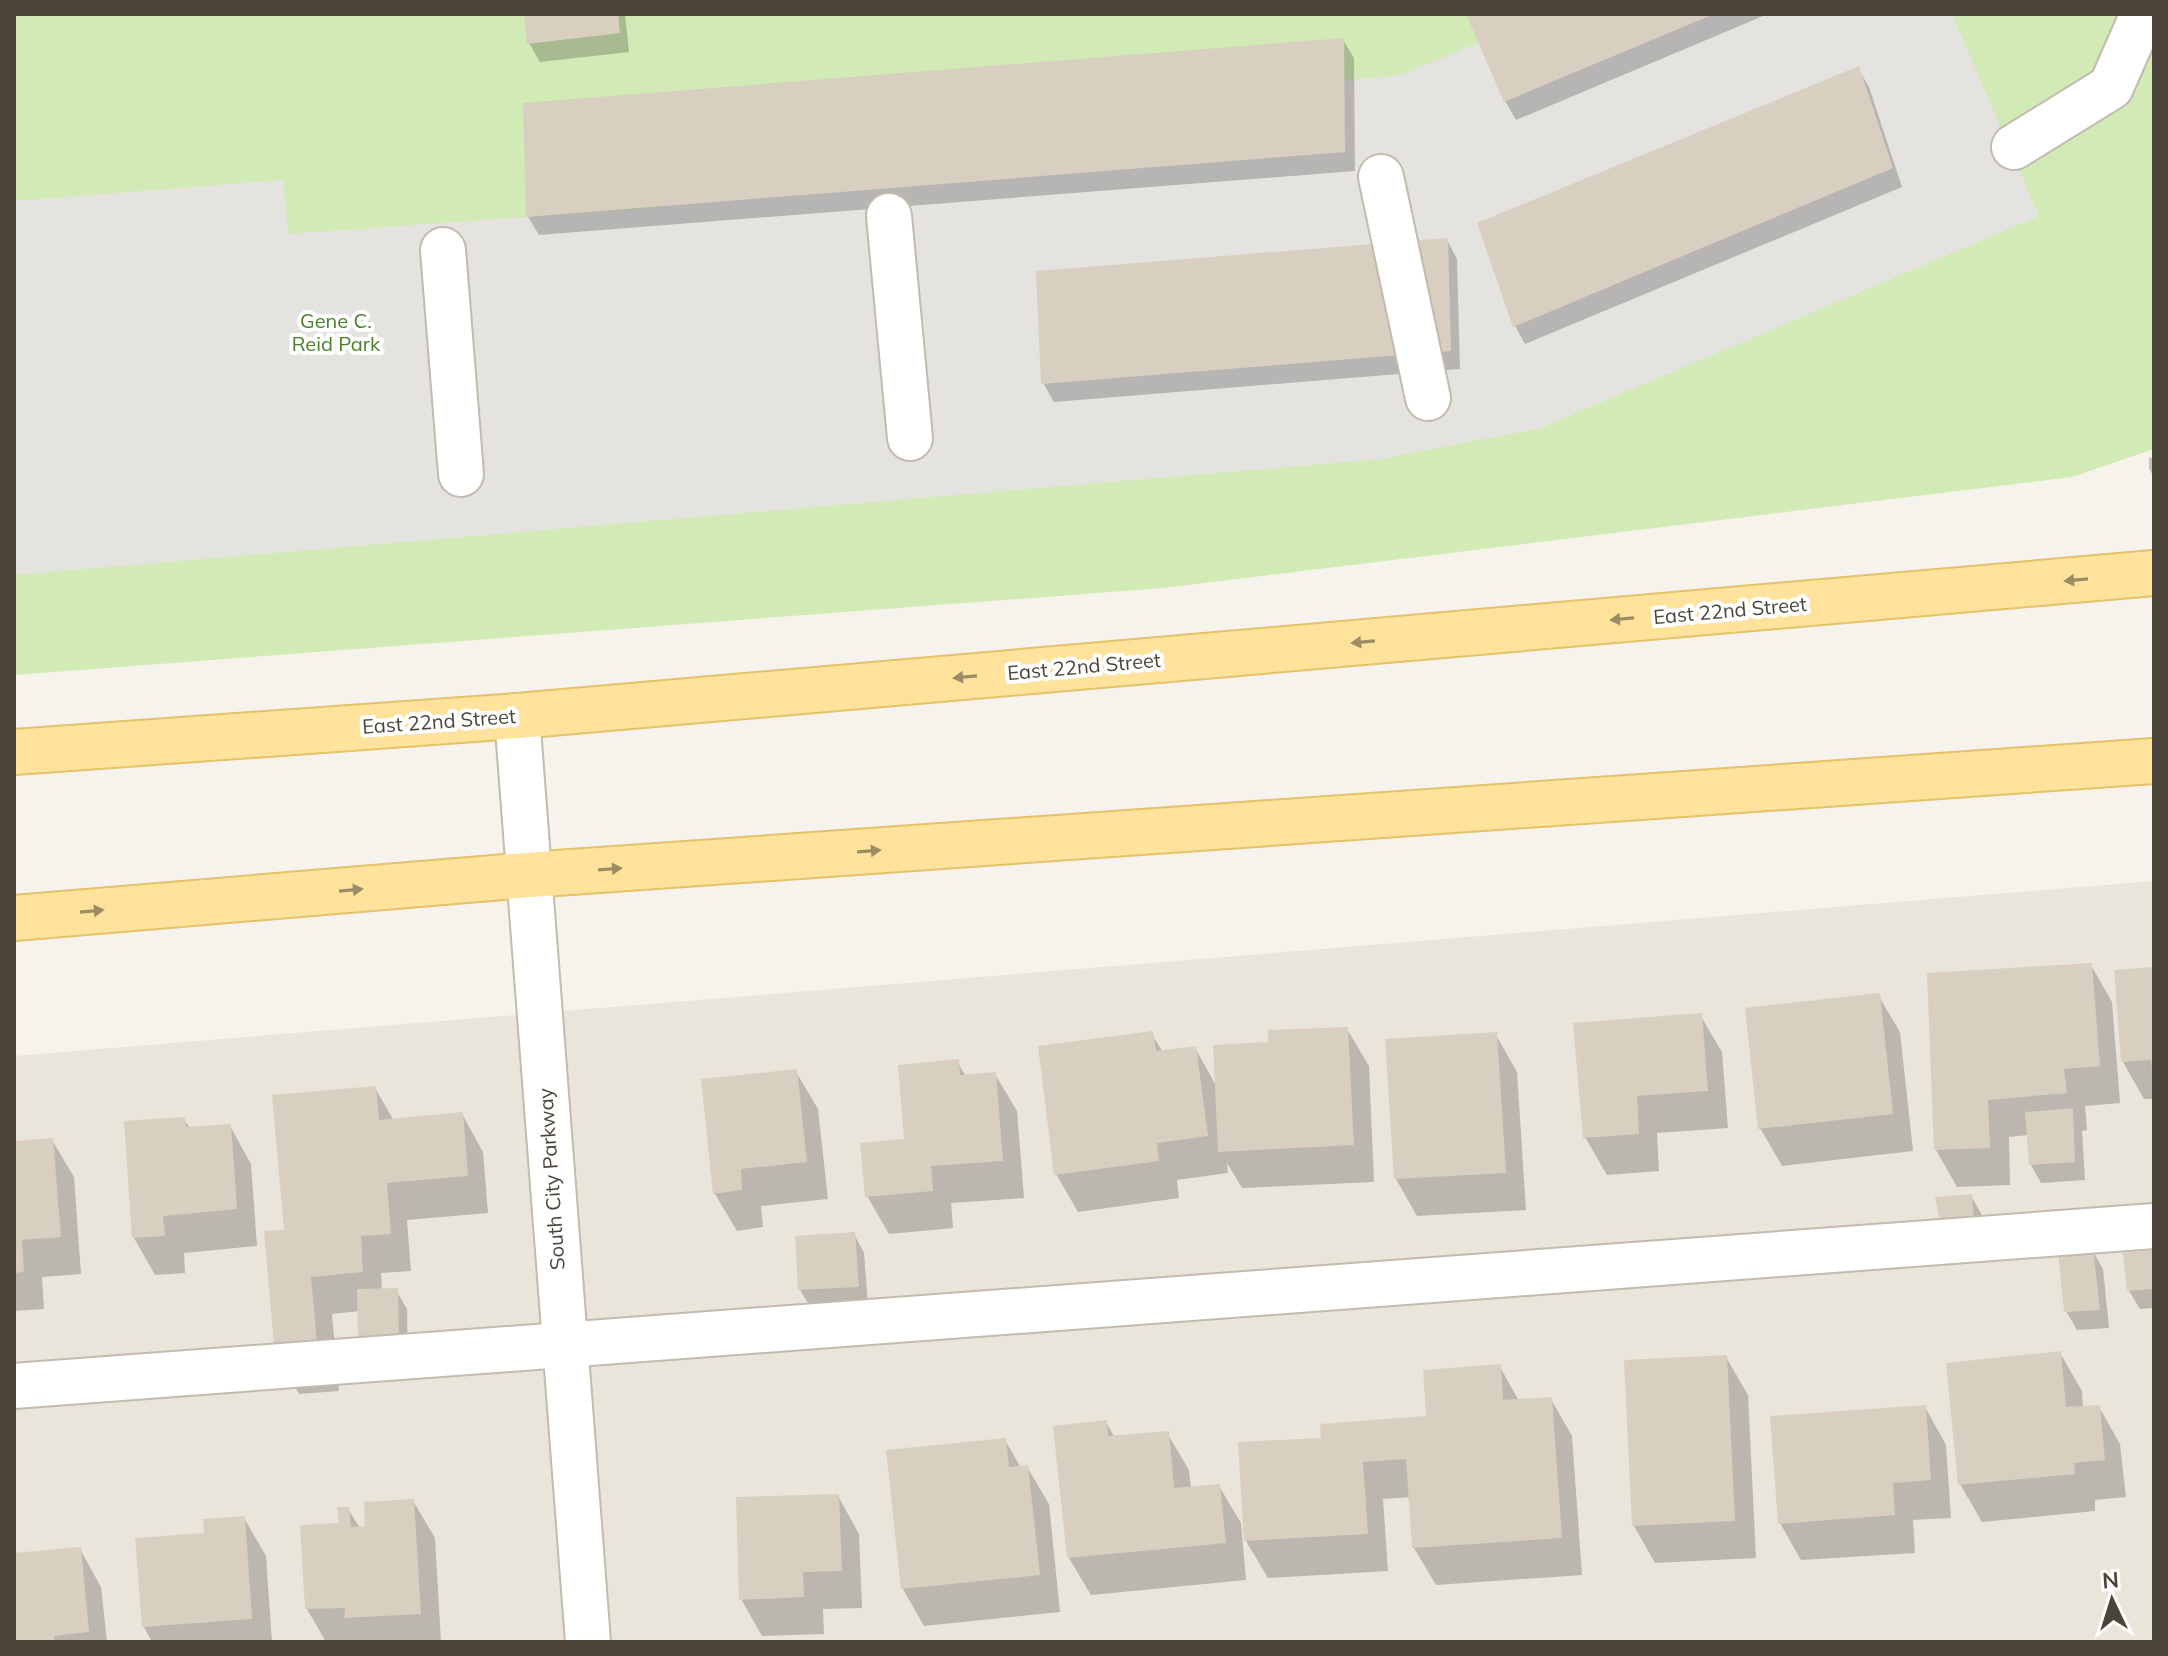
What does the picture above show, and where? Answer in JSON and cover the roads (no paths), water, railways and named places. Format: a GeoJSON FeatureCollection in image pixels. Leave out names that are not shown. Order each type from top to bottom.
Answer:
{"type":"FeatureCollection","features":[{"type":"Feature","properties":{"kind":"main road","name":"East 22nd Street"},"geometry":{"type":"LineString","coordinates":[[14,752],[517,716],[2154,573]]}},
{"type":"Feature","properties":{"kind":"main road"},"geometry":{"type":"LineString","coordinates":[[14,918],[528,875],[2154,761]]}},
{"type":"Feature","properties":{"kind":"street"},"geometry":{"type":"LineString","coordinates":[[2014,147],[2111,87],[2143,14]]}},
{"type":"Feature","properties":{"kind":"street"},"geometry":{"type":"LineString","coordinates":[[1381,177],[1428,398]]}},
{"type":"Feature","properties":{"kind":"street"},"geometry":{"type":"LineString","coordinates":[[889,216],[910,438]]}},
{"type":"Feature","properties":{"kind":"street"},"geometry":{"type":"LineString","coordinates":[[443,250],[461,474]]}},
{"type":"Feature","properties":{"kind":"street","name":"South City Parkway"},"geometry":{"type":"LineString","coordinates":[[517,716],[588,1642]]}},
{"type":"Feature","properties":{"kind":"street"},"geometry":{"type":"LineString","coordinates":[[14,1386],[2154,1226]]}},
{"type":"Feature","properties":{"kind":"park label","name":"Gene C. Reid Park"},"geometry":{"type":"Point","coordinates":[336,332]}}]}
